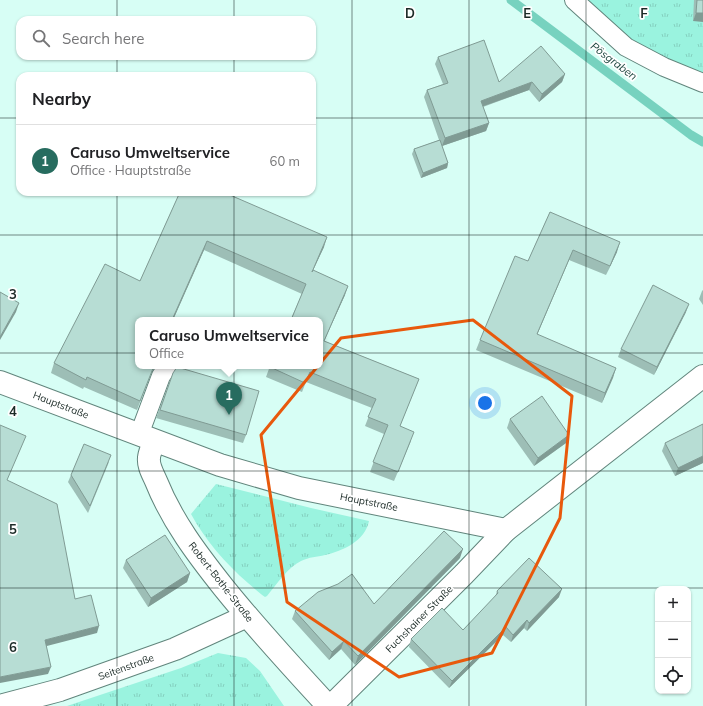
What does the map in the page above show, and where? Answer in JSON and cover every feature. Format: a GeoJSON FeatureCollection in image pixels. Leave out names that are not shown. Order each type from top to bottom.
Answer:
{"type":"FeatureCollection","features":[{"type":"Feature","properties":{"kind":"street"},"geometry":{"type":"LineString","coordinates":[[506,530],[703,376]]}},
{"type":"Feature","properties":{"kind":"street","name":"Hauptstraße"},"geometry":{"type":"LineString","coordinates":[[0,382],[220,465],[299,488],[506,530]]}},
{"type":"Feature","properties":{"kind":"street","name":"Robert-Bothe-Straße"},"geometry":{"type":"LineString","coordinates":[[147,438],[150,466],[163,499],[177,524],[199,556],[278,653],[330,706]]}},
{"type":"Feature","properties":{"kind":"street","name":"Fuchshainer Straße"},"geometry":{"type":"LineString","coordinates":[[330,706],[464,574],[506,530]]}},
{"type":"Feature","properties":{"kind":"street","name":"Seitenstraße"},"geometry":{"type":"LineString","coordinates":[[0,706],[60,690],[176,649],[247,616]]}},
{"type":"Feature","properties":{"kind":"lane"},"geometry":{"type":"LineString","coordinates":[[574,0],[626,46],[664,67],[703,83]]}},
{"type":"Feature","properties":{"kind":"lane"},"geometry":{"type":"LineString","coordinates":[[147,438],[161,376],[166,369]]}},
{"type":"Feature","properties":{"kind":"highlighted area"},"geometry":{"type":"Polygon","coordinates":[[[473,320],[572,396],[560,518],[492,653],[399,677],[287,602],[261,435],[341,338],[473,320]]]}},
{"type":"Feature","properties":{"kind":"green space"},"geometry":{"type":"Polygon","coordinates":[[[588,0],[703,0],[703,75],[668,62],[632,41],[588,0]]]}},
{"type":"Feature","properties":{"kind":"green space"},"geometry":{"type":"Polygon","coordinates":[[[216,484],[369,521],[363,534],[352,544],[339,551],[307,559],[296,564],[278,581],[265,597],[224,560],[209,542],[191,514],[216,484]]]}},
{"type":"Feature","properties":{"kind":"green space"},"geometry":{"type":"Polygon","coordinates":[[[218,653],[246,658],[260,671],[284,706],[67,706],[181,668],[218,653]]]}},
{"type":"Feature","properties":{"kind":"building"},"geometry":{"type":"Polygon","coordinates":[[[697,0],[703,0],[703,13],[696,13],[697,0]]]}},
{"type":"Feature","properties":{"kind":"building"},"geometry":{"type":"Polygon","coordinates":[[[484,40],[499,82],[541,46],[565,74],[542,94],[532,82],[481,101],[489,123],[445,138],[427,90],[448,83],[438,57],[484,40]]]}},
{"type":"Feature","properties":{"kind":"building"},"geometry":{"type":"Polygon","coordinates":[[[440,140],[448,163],[423,173],[414,149],[440,140]]]}},
{"type":"Feature","properties":{"kind":"building"},"geometry":{"type":"Polygon","coordinates":[[[178,196],[232,196],[327,237],[312,272],[313,270],[348,286],[324,341],[419,379],[400,426],[414,432],[398,472],[373,462],[388,425],[368,417],[376,399],[310,372],[305,383],[274,369],[323,369],[323,317],[292,317],[306,284],[207,241],[173,317],[135,317],[135,369],[153,369],[140,401],[87,377],[86,380],[54,363],[105,264],[140,281],[178,196]]]}},
{"type":"Feature","properties":{"kind":"building"},"geometry":{"type":"Polygon","coordinates":[[[550,212],[620,242],[610,266],[573,250],[537,334],[616,368],[605,393],[480,340],[515,256],[528,261],[550,212]]]}},
{"type":"Feature","properties":{"kind":"building"},"geometry":{"type":"Polygon","coordinates":[[[653,285],[689,304],[657,367],[621,349],[653,285]]]}},
{"type":"Feature","properties":{"kind":"building"},"geometry":{"type":"Polygon","coordinates":[[[0,292],[19,303],[0,337],[0,292]]]}},
{"type":"Feature","properties":{"kind":"building"},"geometry":{"type":"Polygon","coordinates":[[[176,369],[184,369],[259,391],[246,435],[160,410],[176,369]]]}},
{"type":"Feature","properties":{"kind":"building"},"geometry":{"type":"Polygon","coordinates":[[[542,396],[569,435],[538,458],[510,419],[542,396]]]}},
{"type":"Feature","properties":{"kind":"building"},"geometry":{"type":"Polygon","coordinates":[[[703,424],[703,456],[678,468],[665,443],[703,424]]]}},
{"type":"Feature","properties":{"kind":"building"},"geometry":{"type":"Polygon","coordinates":[[[0,425],[26,436],[7,480],[57,504],[75,599],[91,595],[99,626],[45,640],[51,667],[0,677],[0,425]]]}},
{"type":"Feature","properties":{"kind":"building"},"geometry":{"type":"Polygon","coordinates":[[[84,444],[111,455],[90,506],[71,475],[84,444]]]}},
{"type":"Feature","properties":{"kind":"building"},"geometry":{"type":"Polygon","coordinates":[[[444,531],[463,549],[358,656],[344,641],[332,652],[295,611],[318,592],[338,584],[352,574],[374,604],[444,531]]]}},
{"type":"Feature","properties":{"kind":"building"},"geometry":{"type":"Polygon","coordinates":[[[165,535],[190,573],[151,598],[126,560],[165,535]]]}},
{"type":"Feature","properties":{"kind":"building"},"geometry":{"type":"Polygon","coordinates":[[[529,558],[562,589],[529,623],[527,620],[513,635],[506,627],[452,681],[411,639],[442,608],[463,630],[498,593],[497,591],[529,558]]]}},
{"type":"Feature","properties":{"kind":"waterway","name":"Pösgraben"},"geometry":{"type":"LineString","coordinates":[[511,0],[691,135],[703,142]]}},
{"type":"Feature","properties":{"kind":"place","name":"Caruso Umweltservice"},"geometry":{"type":"Point","coordinates":[229,415]}}]}
